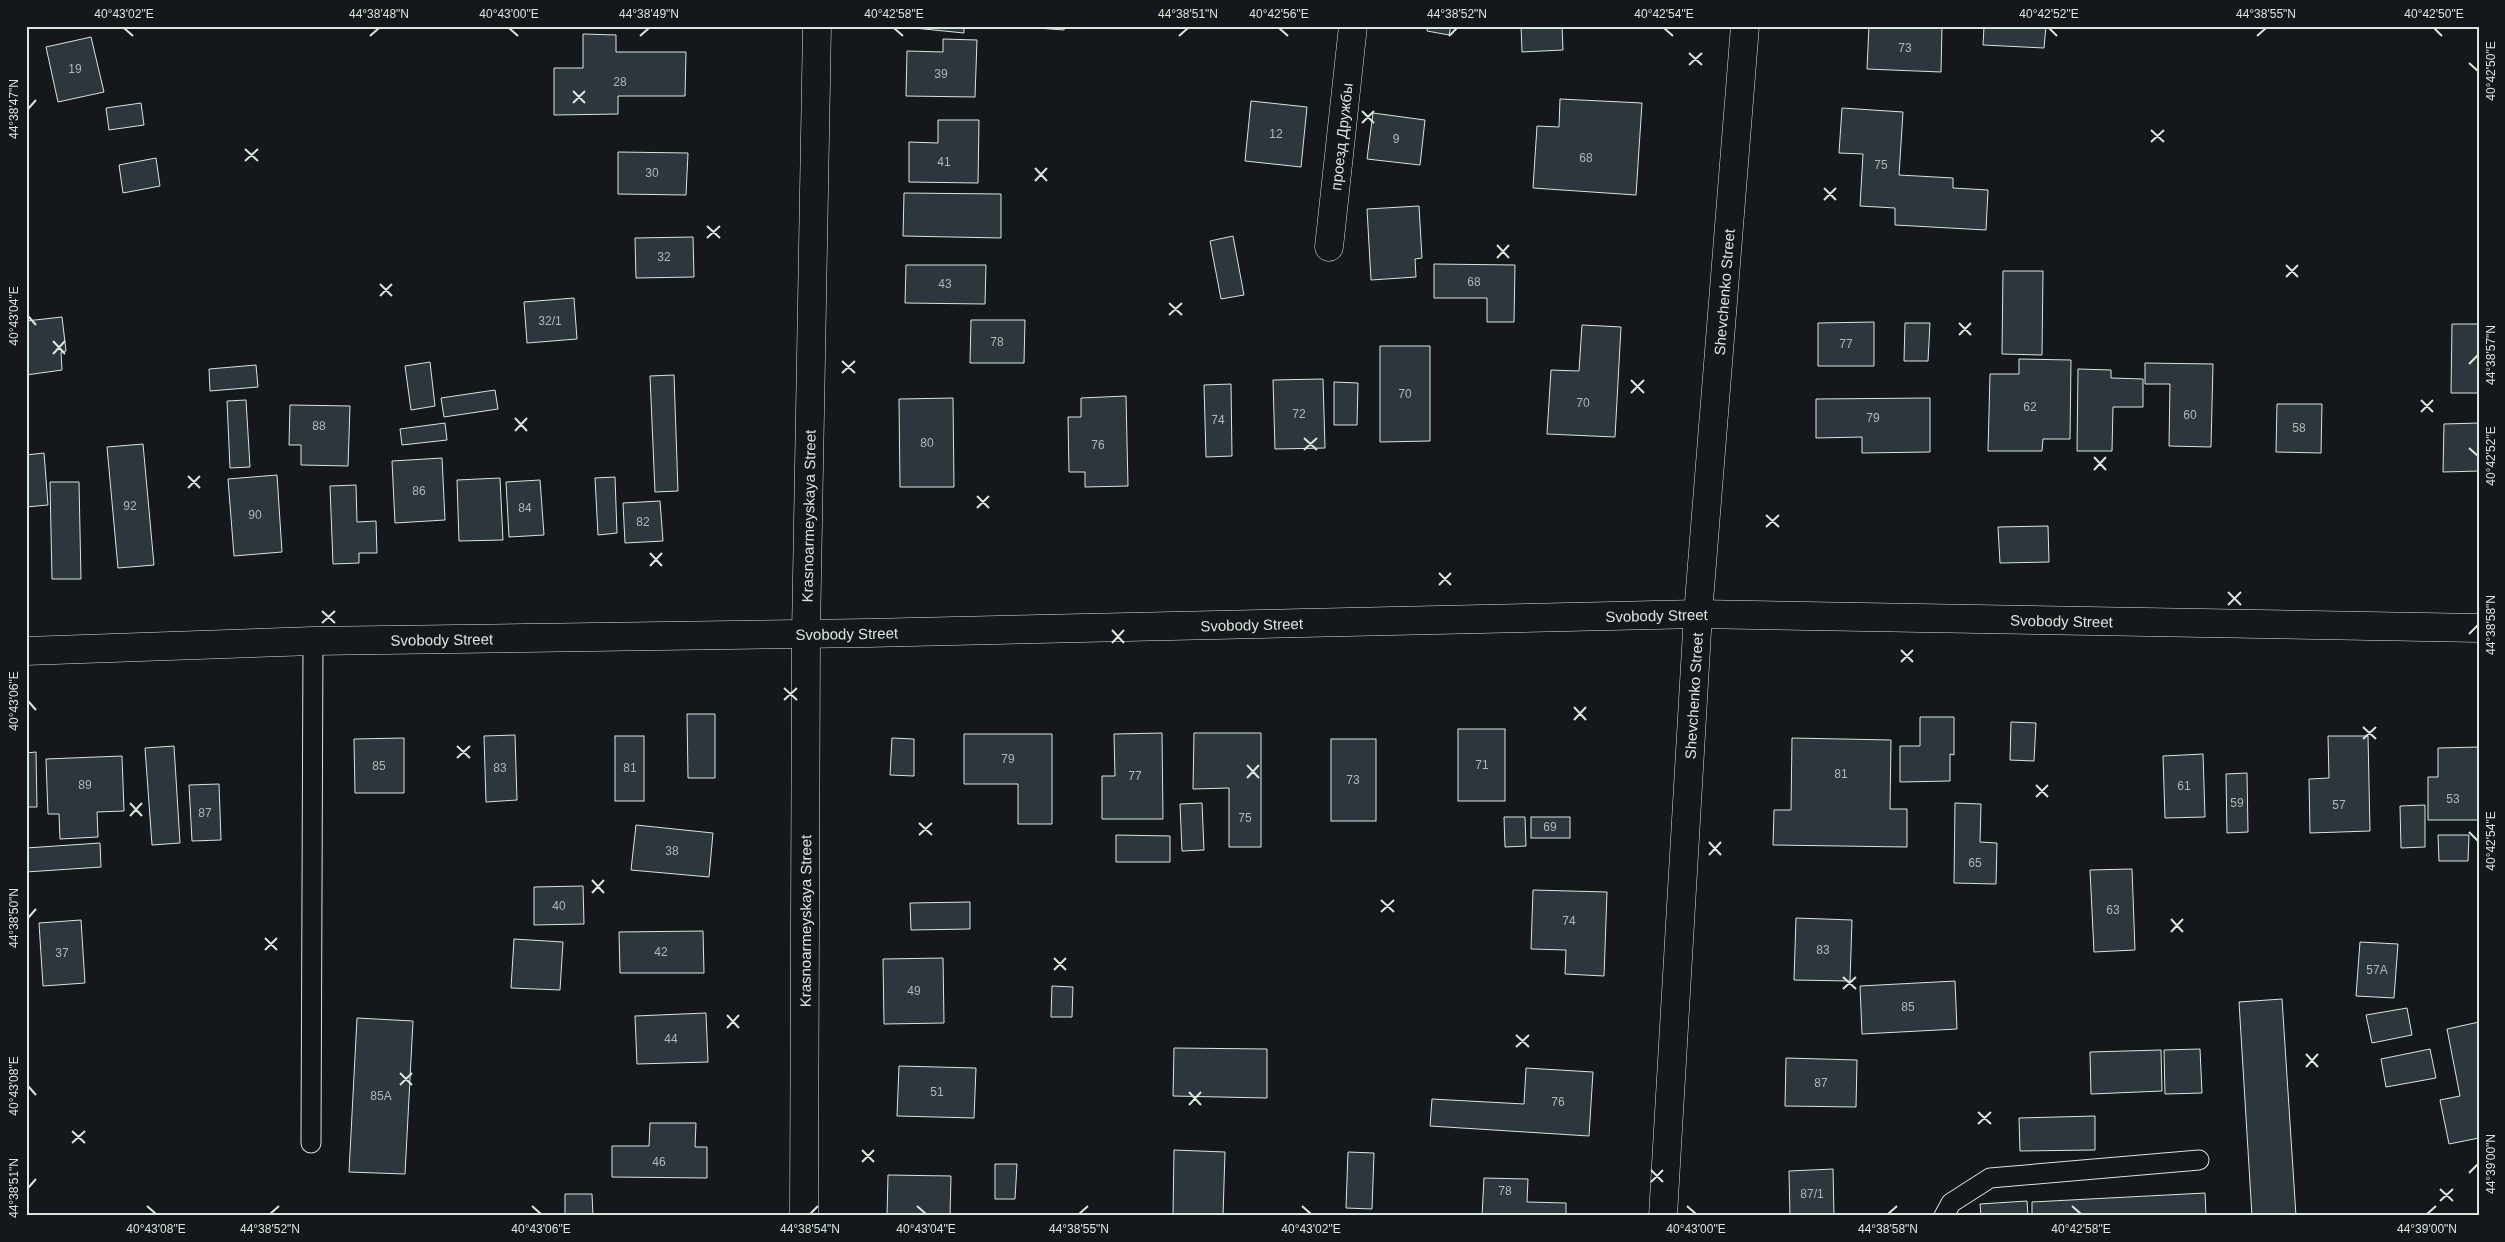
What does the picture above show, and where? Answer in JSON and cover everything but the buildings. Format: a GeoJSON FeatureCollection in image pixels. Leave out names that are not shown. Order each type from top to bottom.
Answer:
{"type":"FeatureCollection","features":[{"type":"Feature","properties":{"kind":"street","name":"Krasnoarmeyskaya Street"},"geometry":{"type":"LineString","coordinates":[[804,1216],[806,633],[817,26]]}},
{"type":"Feature","properties":{"kind":"street","name":"проезд Дружбы"},"geometry":{"type":"LineString","coordinates":[[1330,247],[1353,26]]}},
{"type":"Feature","properties":{"kind":"street","name":"Shevchenko Street"},"geometry":{"type":"LineString","coordinates":[[1663,1216],[1698,614],[1745,26]]}},
{"type":"Feature","properties":{"kind":"street","name":"Svobody Street"},"geometry":{"type":"LineString","coordinates":[[26,651],[312,641],[806,633],[1698,614],[2479,628]]}},
{"type":"Feature","properties":{"kind":"lane"},"geometry":{"type":"LineString","coordinates":[[311,1143],[312,641]]}},
{"type":"Feature","properties":{"kind":"lane"},"geometry":{"type":"LineString","coordinates":[[1944,1216],[1951,1203],[1990,1178],[2199,1160]]}}]}
